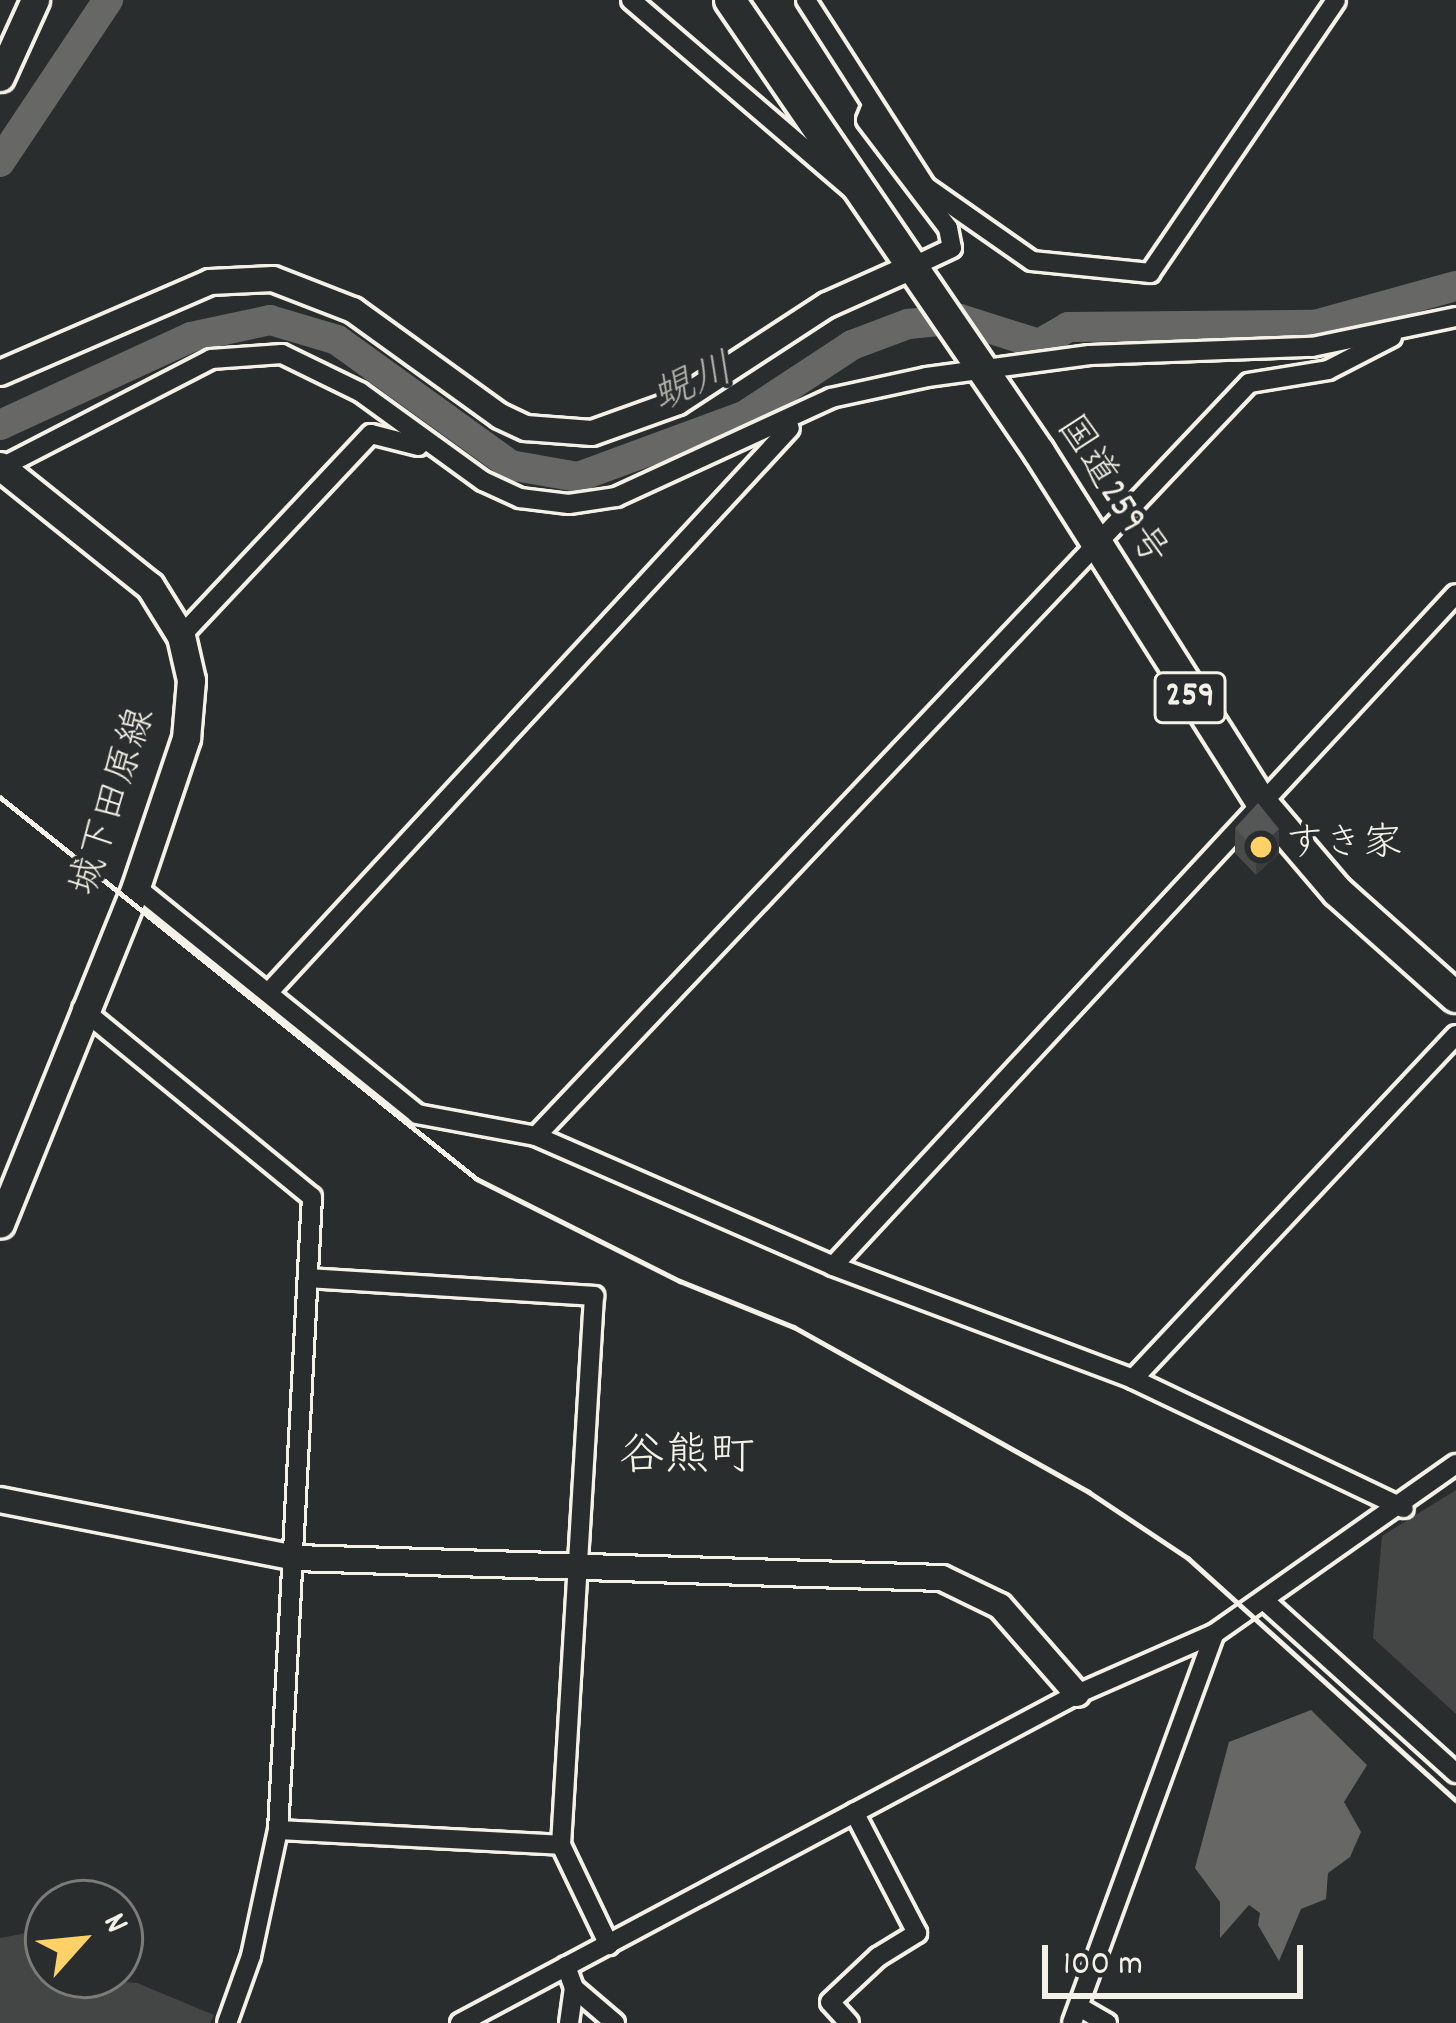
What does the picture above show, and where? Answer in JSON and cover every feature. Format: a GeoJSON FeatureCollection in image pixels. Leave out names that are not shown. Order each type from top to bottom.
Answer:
{"type":"FeatureCollection","features":[{"type":"Feature","properties":{"kind":"highway","name":"国道259号"},"geometry":{"type":"LineString","coordinates":[[730,0],[1096,540],[1261,802],[1338,892],[1456,998]]}},
{"type":"Feature","properties":{"kind":"main road"},"geometry":{"type":"LineString","coordinates":[[0,77],[35,0]]}},
{"type":"Feature","properties":{"kind":"main road","name":"城下田原線"},"geometry":{"type":"LineString","coordinates":[[0,1224],[82,1009],[136,887],[186,738],[191,680],[181,636],[151,586],[1,467]]}},
{"type":"Feature","properties":{"kind":"street"},"geometry":{"type":"LineString","coordinates":[[632,0],[867,200]]}},
{"type":"Feature","properties":{"kind":"street"},"geometry":{"type":"LineString","coordinates":[[806,0],[926,187],[1032,261],[1150,273],[1336,0]]}},
{"type":"Feature","properties":{"kind":"street"},"geometry":{"type":"LineString","coordinates":[[0,373],[210,282],[273,279],[353,310],[500,416],[526,428],[592,433],[678,402],[827,305],[952,248],[947,228],[866,120],[872,105]]}},
{"type":"Feature","properties":{"kind":"street"},"geometry":{"type":"LineString","coordinates":[[536,1136],[1249,383],[1328,370],[1395,335],[1456,317]]}},
{"type":"Feature","properties":{"kind":"street"},"geometry":{"type":"LineString","coordinates":[[1,467],[211,359],[244,351],[317,366],[444,457],[520,498],[569,504],[616,497],[797,421],[831,398],[977,364],[1395,335]]}},
{"type":"Feature","properties":{"kind":"street"},"geometry":{"type":"LineString","coordinates":[[268,993],[797,421]]}},
{"type":"Feature","properties":{"kind":"street"},"geometry":{"type":"LineString","coordinates":[[181,636],[371,434],[444,457]]}},
{"type":"Feature","properties":{"kind":"street"},"geometry":{"type":"LineString","coordinates":[[833,1266],[1456,594]]}},
{"type":"Feature","properties":{"kind":"street"},"geometry":{"type":"LineString","coordinates":[[136,887],[417,1114],[536,1136],[833,1266],[1133,1379],[1405,1508]]}},
{"type":"Feature","properties":{"kind":"street"},"geometry":{"type":"LineString","coordinates":[[82,1009],[304,1185],[312,1198],[278,1830],[251,1956],[227,2023]]}},
{"type":"Feature","properties":{"kind":"street"},"geometry":{"type":"LineString","coordinates":[[1133,1379],[1456,1035]]}},
{"type":"Feature","properties":{"kind":"street"},"geometry":{"type":"LineString","coordinates":[[308,1278],[594,1296],[561,1845],[609,1945]]}},
{"type":"Feature","properties":{"kind":"street"},"geometry":{"type":"LineString","coordinates":[[460,2023],[1077,1694],[1214,1634],[1405,1508],[1456,1464]]}},
{"type":"Feature","properties":{"kind":"street"},"geometry":{"type":"LineString","coordinates":[[0,1499],[295,1558],[941,1578],[1000,1606],[1077,1694]]}},
{"type":"Feature","properties":{"kind":"street"},"geometry":{"type":"LineString","coordinates":[[1266,1602],[1456,1773]]}},
{"type":"Feature","properties":{"kind":"street"},"geometry":{"type":"LineString","coordinates":[[1107,2023],[1077,2016],[1214,1634]]}},
{"type":"Feature","properties":{"kind":"street"},"geometry":{"type":"LineString","coordinates":[[849,2023],[830,2002],[878,1957],[917,1934],[854,1812]]}},
{"type":"Feature","properties":{"kind":"street"},"geometry":{"type":"LineString","coordinates":[[278,1830],[561,1845]]}},
{"type":"Feature","properties":{"kind":"street"},"geometry":{"type":"LineString","coordinates":[[566,1966],[574,1988],[569,2023]]}},
{"type":"Feature","properties":{"kind":"street"},"geometry":{"type":"LineString","coordinates":[[574,1988],[615,2023]]}},
{"type":"Feature","properties":{"kind":"shaded area"},"geometry":{"type":"Polygon","coordinates":[[[1456,1490],[1456,1714],[1373,1638],[1382,1536],[1456,1490]]]}},
{"type":"Feature","properties":{"kind":"shaded area"},"geometry":{"type":"Polygon","coordinates":[[[1311,1710],[1367,1765],[1344,1802],[1361,1832],[1350,1857],[1328,1873],[1326,1899],[1301,1909],[1279,1961],[1258,1925],[1260,1913],[1249,1905],[1220,1938],[1220,1902],[1195,1868],[1229,1742],[1311,1710]]]}},
{"type":"Feature","properties":{"kind":"shaded area"},"geometry":{"type":"Polygon","coordinates":[[[24,1934],[24,1999],[144,1999],[144,1986],[214,2015],[210,2023],[0,2023],[0,1938],[24,1934]]]}},
{"type":"Feature","properties":{"kind":"building"},"geometry":{"type":"Polygon","coordinates":[[[1258,803],[1279,829],[1256,851],[1235,828],[1258,803]]]}},
{"type":"Feature","properties":{"kind":"waterway"},"geometry":{"type":"LineString","coordinates":[[0,162],[108,0]]}},
{"type":"Feature","properties":{"kind":"waterway","name":"蜆川"},"geometry":{"type":"LineString","coordinates":[[0,425],[191,337],[270,320],[337,340],[510,465],[578,477],[744,416],[852,345],[908,324],[960,319],[1039,344],[1068,327],[1315,325],[1456,286]]}},
{"type":"Feature","properties":{"kind":"railway"},"geometry":{"type":"LineString","coordinates":[[0,797],[477,1179],[680,1281],[794,1327],[1089,1492],[1188,1558],[1456,1800]]}},
{"type":"Feature","properties":{"kind":"place","name":"すき家"},"geometry":{"type":"Point","coordinates":[1261,847]}},
{"type":"Feature","properties":{"kind":"district","name":"谷熊町"},"geometry":{"type":"Point","coordinates":[687,1460]}}]}
